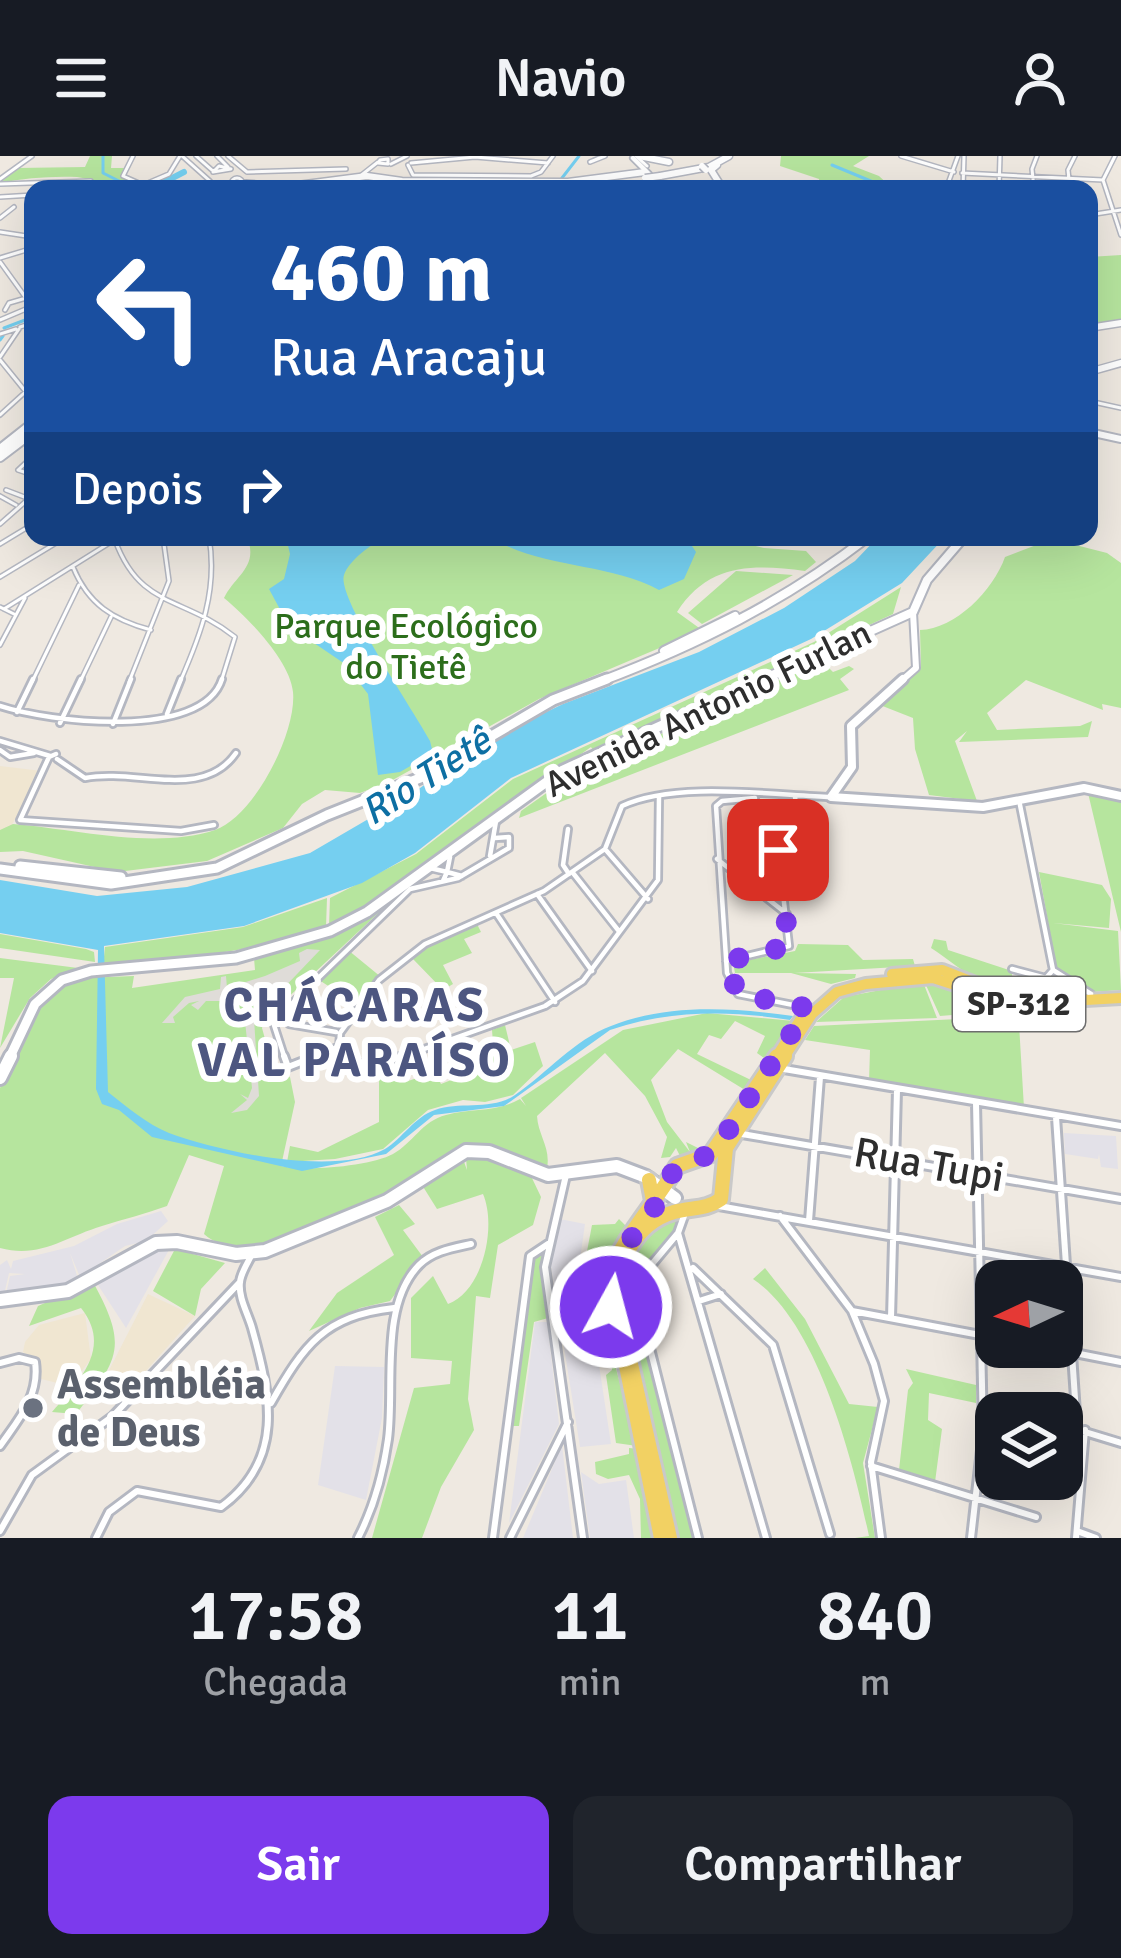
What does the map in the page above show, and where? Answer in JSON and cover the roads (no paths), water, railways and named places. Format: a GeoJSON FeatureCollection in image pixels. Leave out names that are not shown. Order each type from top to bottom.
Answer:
{"type":"FeatureCollection","features":[{"type":"Feature","properties":{"kind":"main road"},"geometry":{"type":"LineString","coordinates":[[601,180],[679,156]]}},
{"type":"Feature","properties":{"kind":"main road"},"geometry":{"type":"LineString","coordinates":[[641,165],[660,176],[709,167],[729,156]]}},
{"type":"Feature","properties":{"kind":"main road"},"geometry":{"type":"LineString","coordinates":[[701,163],[729,156]]}},
{"type":"Feature","properties":{"kind":"main road"},"geometry":{"type":"LineString","coordinates":[[716,180],[711,169],[729,156]]}},
{"type":"Feature","properties":{"kind":"main road"},"geometry":{"type":"LineString","coordinates":[[641,165],[669,161]]}},
{"type":"Feature","properties":{"kind":"main road"},"geometry":{"type":"LineString","coordinates":[[348,180],[462,180]]}},
{"type":"Feature","properties":{"kind":"main road"},"geometry":{"type":"LineString","coordinates":[[0,453],[24,434]]}},
{"type":"Feature","properties":{"kind":"main road"},"geometry":{"type":"LineString","coordinates":[[0,866],[110,884],[207,872],[419,776],[553,700],[710,633],[819,575],[854,546]]}},
{"type":"Feature","properties":{"kind":"main road"},"geometry":{"type":"LineString","coordinates":[[914,612],[927,580],[956,546]]}},
{"type":"Feature","properties":{"kind":"main road","name":"Avenida Antonio Furlan"},"geometry":{"type":"LineString","coordinates":[[2,1073],[35,1004],[62,980],[91,971],[236,958],[308,938],[368,912],[563,770],[914,612]]}},
{"type":"Feature","properties":{"kind":"main road"},"geometry":{"type":"LineString","coordinates":[[0,866],[57,867],[114,878],[205,867],[419,776]]}},
{"type":"Feature","properties":{"kind":"main road"},"geometry":{"type":"LineString","coordinates":[[49,877],[57,867]]}},
{"type":"Feature","properties":{"kind":"main road","name":"SP-312"},"geometry":{"type":"LineString","coordinates":[[673,1172],[718,1146],[808,1008],[824,992],[848,981],[919,970],[1018,998],[1121,995]]}},
{"type":"Feature","properties":{"kind":"main road","name":"SP-312"},"geometry":{"type":"LineString","coordinates":[[666,1538],[616,1278],[635,1241],[695,1201],[819,1005],[837,992],[866,984],[951,976],[1014,1004],[1121,995]]}},
{"type":"Feature","properties":{"kind":"main road"},"geometry":{"type":"LineString","coordinates":[[0,1300],[68,1292],[131,1253],[167,1241],[252,1254],[387,1201],[466,1151],[489,1152],[548,1175],[598,1165],[647,1178],[695,1201]]}},
{"type":"Feature","properties":{"kind":"main road"},"geometry":{"type":"LineString","coordinates":[[695,1159],[711,1164],[695,1201]]}},
{"type":"Feature","properties":{"kind":"main road"},"geometry":{"type":"LineString","coordinates":[[647,1178],[673,1172],[695,1201]]}},
{"type":"Feature","properties":{"kind":"main road"},"geometry":{"type":"LineString","coordinates":[[647,1178],[654,1207]]}},
{"type":"Feature","properties":{"kind":"main road","name":"SP-312"},"geometry":{"type":"LineString","coordinates":[[666,1538],[608,1288],[618,1250],[654,1207],[695,1201]]}},
{"type":"Feature","properties":{"kind":"street"},"geometry":{"type":"LineString","coordinates":[[0,182],[32,156]]}},
{"type":"Feature","properties":{"kind":"street"},"geometry":{"type":"LineString","coordinates":[[131,180],[123,176],[133,156]]}},
{"type":"Feature","properties":{"kind":"street"},"geometry":{"type":"LineString","coordinates":[[154,180],[169,174],[180,156],[209,180]]}},
{"type":"Feature","properties":{"kind":"street"},"geometry":{"type":"LineString","coordinates":[[196,156],[223,180]]}},
{"type":"Feature","properties":{"kind":"street"},"geometry":{"type":"LineString","coordinates":[[217,156],[243,180]]}},
{"type":"Feature","properties":{"kind":"street"},"geometry":{"type":"LineString","coordinates":[[228,156],[250,172],[346,169]]}},
{"type":"Feature","properties":{"kind":"street"},"geometry":{"type":"LineString","coordinates":[[548,164],[516,158],[417,156],[409,172],[534,176],[548,164],[554,156]]}},
{"type":"Feature","properties":{"kind":"street"},"geometry":{"type":"LineString","coordinates":[[437,156],[461,158]]}},
{"type":"Feature","properties":{"kind":"street"},"geometry":{"type":"LineString","coordinates":[[901,156],[958,173],[1103,179]]}},
{"type":"Feature","properties":{"kind":"street"},"geometry":{"type":"LineString","coordinates":[[920,164],[923,156]]}},
{"type":"Feature","properties":{"kind":"street"},"geometry":{"type":"LineString","coordinates":[[953,180],[961,156]]}},
{"type":"Feature","properties":{"kind":"street"},"geometry":{"type":"LineString","coordinates":[[997,180],[1000,156]]}},
{"type":"Feature","properties":{"kind":"street"},"geometry":{"type":"LineString","coordinates":[[1032,179],[1037,156]]}},
{"type":"Feature","properties":{"kind":"street"},"geometry":{"type":"LineString","coordinates":[[1067,179],[1075,156]]}},
{"type":"Feature","properties":{"kind":"street"},"geometry":{"type":"LineString","coordinates":[[1115,156],[1103,179],[1121,235]]}},
{"type":"Feature","properties":{"kind":"street"},"geometry":{"type":"LineString","coordinates":[[357,178],[384,159],[403,157]]}},
{"type":"Feature","properties":{"kind":"street"},"geometry":{"type":"LineString","coordinates":[[384,159],[394,164],[403,157]]}},
{"type":"Feature","properties":{"kind":"street"},"geometry":{"type":"LineString","coordinates":[[409,165],[426,158]]}},
{"type":"Feature","properties":{"kind":"street"},"geometry":{"type":"LineString","coordinates":[[482,172],[484,158]]}},
{"type":"Feature","properties":{"kind":"street"},"geometry":{"type":"LineString","coordinates":[[384,159],[377,170],[384,178]]}},
{"type":"Feature","properties":{"kind":"street"},"geometry":{"type":"LineString","coordinates":[[216,174],[229,169]]}},
{"type":"Feature","properties":{"kind":"street"},"geometry":{"type":"LineString","coordinates":[[958,173],[960,180]]}},
{"type":"Feature","properties":{"kind":"street"},"geometry":{"type":"LineString","coordinates":[[37,180],[85,180]]}},
{"type":"Feature","properties":{"kind":"street"},"geometry":{"type":"LineString","coordinates":[[0,218],[14,207]]}},
{"type":"Feature","properties":{"kind":"street"},"geometry":{"type":"LineString","coordinates":[[1098,214],[1121,210]]}},
{"type":"Feature","properties":{"kind":"street"},"geometry":{"type":"LineString","coordinates":[[1,260],[24,295]]}},
{"type":"Feature","properties":{"kind":"street"},"geometry":{"type":"LineString","coordinates":[[0,320],[3,309]]}},
{"type":"Feature","properties":{"kind":"street"},"geometry":{"type":"LineString","coordinates":[[0,334],[24,326]]}},
{"type":"Feature","properties":{"kind":"street"},"geometry":{"type":"LineString","coordinates":[[18,328],[0,358],[24,386]]}},
{"type":"Feature","properties":{"kind":"street"},"geometry":{"type":"LineString","coordinates":[[0,415],[24,393]]}},
{"type":"Feature","properties":{"kind":"street"},"geometry":{"type":"LineString","coordinates":[[5,490],[2,497],[16,506]]}},
{"type":"Feature","properties":{"kind":"street"},"geometry":{"type":"LineString","coordinates":[[0,524],[24,500]]}},
{"type":"Feature","properties":{"kind":"street"},"geometry":{"type":"LineString","coordinates":[[0,577],[51,546]]}},
{"type":"Feature","properties":{"kind":"street"},"geometry":{"type":"LineString","coordinates":[[2,608],[26,598],[105,546]]}},
{"type":"Feature","properties":{"kind":"street"},"geometry":{"type":"LineString","coordinates":[[0,706],[60,723],[113,724],[205,705],[217,696],[236,641],[207,614],[141,590],[128,578],[119,546]]}},
{"type":"Feature","properties":{"kind":"street"},"geometry":{"type":"LineString","coordinates":[[113,724],[164,598],[170,572],[165,546]]}},
{"type":"Feature","properties":{"kind":"street"},"geometry":{"type":"LineString","coordinates":[[167,714],[207,614],[215,568],[211,546]]}},
{"type":"Feature","properties":{"kind":"street"},"geometry":{"type":"LineString","coordinates":[[73,567],[87,596],[111,617],[151,630]]}},
{"type":"Feature","properties":{"kind":"street"},"geometry":{"type":"LineString","coordinates":[[16,712],[79,585]]}},
{"type":"Feature","properties":{"kind":"street"},"geometry":{"type":"LineString","coordinates":[[73,597],[87,596]]}},
{"type":"Feature","properties":{"kind":"street"},"geometry":{"type":"LineString","coordinates":[[0,645],[26,598]]}},
{"type":"Feature","properties":{"kind":"street"},"geometry":{"type":"LineString","coordinates":[[2,608],[16,615]]}},
{"type":"Feature","properties":{"kind":"street"},"geometry":{"type":"LineString","coordinates":[[831,797],[852,767],[851,725],[916,668],[914,612]]}},
{"type":"Feature","properties":{"kind":"street"},"geometry":{"type":"LineString","coordinates":[[60,723],[111,617]]}},
{"type":"Feature","properties":{"kind":"street"},"geometry":{"type":"LineString","coordinates":[[0,741],[53,758],[85,778],[110,773],[140,779],[194,779],[217,775],[236,753]]}},
{"type":"Feature","properties":{"kind":"street"},"geometry":{"type":"LineString","coordinates":[[0,750],[10,757],[35,753]]}},
{"type":"Feature","properties":{"kind":"street"},"geometry":{"type":"LineString","coordinates":[[53,758],[20,820],[181,831],[214,825]]}},
{"type":"Feature","properties":{"kind":"street"},"geometry":{"type":"LineString","coordinates":[[659,796],[661,870],[648,899],[618,930],[592,971],[555,1002],[371,1066],[352,1064],[337,1047],[340,1022],[421,946],[537,894],[570,873],[613,841],[621,806],[659,796],[831,797],[977,807],[1084,788],[1121,796]]}},
{"type":"Feature","properties":{"kind":"street"},"geometry":{"type":"LineString","coordinates":[[760,796],[717,803],[726,961],[738,994],[808,1008]]}},
{"type":"Feature","properties":{"kind":"street"},"geometry":{"type":"LineString","coordinates":[[726,961],[785,950],[790,940],[778,850],[781,841],[801,837],[795,796]]}},
{"type":"Feature","properties":{"kind":"street"},"geometry":{"type":"LineString","coordinates":[[1019,800],[1055,976],[1091,994]]}},
{"type":"Feature","properties":{"kind":"street"},"geometry":{"type":"LineString","coordinates":[[490,859],[496,821]]}},
{"type":"Feature","properties":{"kind":"street"},"geometry":{"type":"LineString","coordinates":[[568,829],[563,865],[618,930]]}},
{"type":"Feature","properties":{"kind":"street"},"geometry":{"type":"LineString","coordinates":[[337,1047],[288,1066],[282,1060],[273,1022],[343,949],[389,914],[406,892],[462,876],[511,844],[509,837],[494,841],[477,835]]}},
{"type":"Feature","properties":{"kind":"street"},"geometry":{"type":"LineString","coordinates":[[605,848],[648,899]]}},
{"type":"Feature","properties":{"kind":"street"},"geometry":{"type":"LineString","coordinates":[[443,881],[450,854]]}},
{"type":"Feature","properties":{"kind":"street"},"geometry":{"type":"LineString","coordinates":[[717,859],[787,914]]}},
{"type":"Feature","properties":{"kind":"street"},"geometry":{"type":"LineString","coordinates":[[430,868],[462,876]]}},
{"type":"Feature","properties":{"kind":"street"},"geometry":{"type":"LineString","coordinates":[[537,894],[592,971]]}},
{"type":"Feature","properties":{"kind":"street"},"geometry":{"type":"LineString","coordinates":[[496,913],[555,1002]]}},
{"type":"Feature","properties":{"kind":"street"},"geometry":{"type":"LineString","coordinates":[[1012,970],[1046,978],[1053,970]]}},
{"type":"Feature","properties":{"kind":"street"},"geometry":{"type":"LineString","coordinates":[[336,1032],[289,1024],[296,1009],[305,1005],[340,1022]]}},
{"type":"Feature","properties":{"kind":"street"},"geometry":{"type":"LineString","coordinates":[[778,1068],[1121,1126]]}},
{"type":"Feature","properties":{"kind":"street"},"geometry":{"type":"LineString","coordinates":[[809,1220],[820,1076]]}},
{"type":"Feature","properties":{"kind":"street"},"geometry":{"type":"LineString","coordinates":[[891,1318],[897,1089]]}},
{"type":"Feature","properties":{"kind":"street"},"geometry":{"type":"LineString","coordinates":[[976,1103],[980,1260]]}},
{"type":"Feature","properties":{"kind":"street"},"geometry":{"type":"LineString","coordinates":[[1056,1117],[1067,1260]]}},
{"type":"Feature","properties":{"kind":"street","name":"Rua Tupi"},"geometry":{"type":"LineString","coordinates":[[736,1133],[1121,1199]]}},
{"type":"Feature","properties":{"kind":"street"},"geometry":{"type":"LineString","coordinates":[[566,1175],[548,1244],[546,1279],[583,1538]]}},
{"type":"Feature","properties":{"kind":"street"},"geometry":{"type":"LineString","coordinates":[[695,1201],[1027,1260]]}},
{"type":"Feature","properties":{"kind":"street"},"geometry":{"type":"LineString","coordinates":[[695,1201],[740,1209]]}},
{"type":"Feature","properties":{"kind":"street"},"geometry":{"type":"LineString","coordinates":[[695,1201],[678,1233],[644,1276],[639,1305],[698,1538]]}},
{"type":"Feature","properties":{"kind":"street"},"geometry":{"type":"LineString","coordinates":[[780,1216],[852,1312],[884,1401],[871,1466],[881,1538]]}},
{"type":"Feature","properties":{"kind":"street"},"geometry":{"type":"LineString","coordinates":[[678,1233],[766,1538]]}},
{"type":"Feature","properties":{"kind":"street"},"geometry":{"type":"LineString","coordinates":[[358,1538],[373,1503],[387,1443],[394,1308],[409,1281],[433,1257],[455,1245],[471,1244]]}},
{"type":"Feature","properties":{"kind":"street"},"geometry":{"type":"LineString","coordinates":[[493,1538],[530,1256],[548,1244]]}},
{"type":"Feature","properties":{"kind":"street"},"geometry":{"type":"LineString","coordinates":[[665,1248],[685,1254]]}},
{"type":"Feature","properties":{"kind":"street"},"geometry":{"type":"LineString","coordinates":[[0,1531],[32,1475],[113,1416],[240,1282],[252,1254]]}},
{"type":"Feature","properties":{"kind":"street"},"geometry":{"type":"LineString","coordinates":[[688,1264],[776,1352],[830,1534]]}},
{"type":"Feature","properties":{"kind":"street"},"geometry":{"type":"LineString","coordinates":[[1083,1271],[1121,1277]]}},
{"type":"Feature","properties":{"kind":"street"},"geometry":{"type":"LineString","coordinates":[[96,1538],[113,1508],[136,1492],[158,1490],[212,1508],[227,1504],[241,1491],[266,1449],[271,1403],[240,1282]]}},
{"type":"Feature","properties":{"kind":"street"},"geometry":{"type":"LineString","coordinates":[[699,1301],[721,1294]]}},
{"type":"Feature","properties":{"kind":"street"},"geometry":{"type":"LineString","coordinates":[[271,1403],[315,1335],[349,1315],[394,1308]]}},
{"type":"Feature","properties":{"kind":"street"},"geometry":{"type":"LineString","coordinates":[[852,1312],[975,1335]]}},
{"type":"Feature","properties":{"kind":"street"},"geometry":{"type":"LineString","coordinates":[[1083,1354],[1121,1362]]}},
{"type":"Feature","properties":{"kind":"street"},"geometry":{"type":"LineString","coordinates":[[0,1363],[27,1358],[35,1362],[38,1374],[32,1396],[0,1446]]}},
{"type":"Feature","properties":{"kind":"street"},"geometry":{"type":"LineString","coordinates":[[495,1526],[511,1535],[568,1422]]}},
{"type":"Feature","properties":{"kind":"street"},"geometry":{"type":"LineString","coordinates":[[1083,1430],[1121,1443]]}},
{"type":"Feature","properties":{"kind":"street"},"geometry":{"type":"LineString","coordinates":[[871,1466],[975,1498]]}},
{"type":"Feature","properties":{"kind":"street"},"geometry":{"type":"LineString","coordinates":[[971,1538],[977,1500]]}},
{"type":"Feature","properties":{"kind":"street"},"geometry":{"type":"LineString","coordinates":[[980,1500],[1036,1517]]}},
{"type":"Feature","properties":{"kind":"street"},"geometry":{"type":"LineString","coordinates":[[1078,1500],[1077,1534],[1096,1538]]}},
{"type":"Feature","properties":{"kind":"water"},"geometry":{"type":"Polygon","coordinates":[[[288,546],[371,546],[344,575],[345,587],[433,753],[400,772],[378,775],[368,694],[345,664],[289,626],[269,589],[284,579],[288,546]]]}},
{"type":"Feature","properties":{"kind":"water"},"geometry":{"type":"Polygon","coordinates":[[[692,546],[696,552],[684,579],[659,590],[618,574],[510,547],[692,546]]]}},
{"type":"Feature","properties":{"kind":"water"},"geometry":{"type":"Polygon","coordinates":[[[869,546],[937,546],[902,583],[811,639],[511,778],[415,853],[362,883],[244,926],[104,946],[108,1092],[169,1133],[278,1159],[338,1161],[385,1149],[435,1110],[506,1100],[585,1040],[633,1019],[702,1009],[793,1016],[790,1020],[699,1014],[610,1030],[504,1106],[434,1115],[386,1154],[302,1171],[152,1137],[119,1110],[102,1104],[96,1089],[98,950],[0,933],[0,880],[97,896],[187,887],[310,853],[413,793],[488,740],[563,704],[699,652],[784,608],[855,561],[869,546]]]}},
{"type":"Feature","properties":{"kind":"waterway"},"geometry":{"type":"LineString","coordinates":[[103,156],[103,173],[117,180]]}},
{"type":"Feature","properties":{"kind":"waterway"},"geometry":{"type":"LineString","coordinates":[[562,178],[579,156]]}},
{"type":"Feature","properties":{"kind":"waterway"},"geometry":{"type":"LineString","coordinates":[[832,165],[868,180]]}},
{"type":"Feature","properties":{"kind":"waterway"},"geometry":{"type":"LineString","coordinates":[[168,180],[184,172]]}},
{"type":"Feature","properties":{"kind":"waterway"},"geometry":{"type":"LineString","coordinates":[[4,328],[24,320]]}},
{"type":"Feature","properties":{"kind":"waterway"},"geometry":{"type":"LineString","coordinates":[[0,340],[3,336]]}},
{"type":"Feature","properties":{"kind":"place","name":"Assembléia de Deus"},"geometry":{"type":"Point","coordinates":[33,1408]}},
{"type":"Feature","properties":{"kind":"district","name":"CHÁCARAS VAL PARAÍSO"},"geometry":{"type":"Point","coordinates":[355,1032]}},
{"type":"Feature","properties":{"kind":"park label","name":"Parque Ecológico do Tietê"},"geometry":{"type":"Point","coordinates":[406,646]}},
{"type":"Feature","properties":{"kind":"water label","name":"Rio Tietê"},"geometry":{"type":"Point","coordinates":[426,776]}}]}
